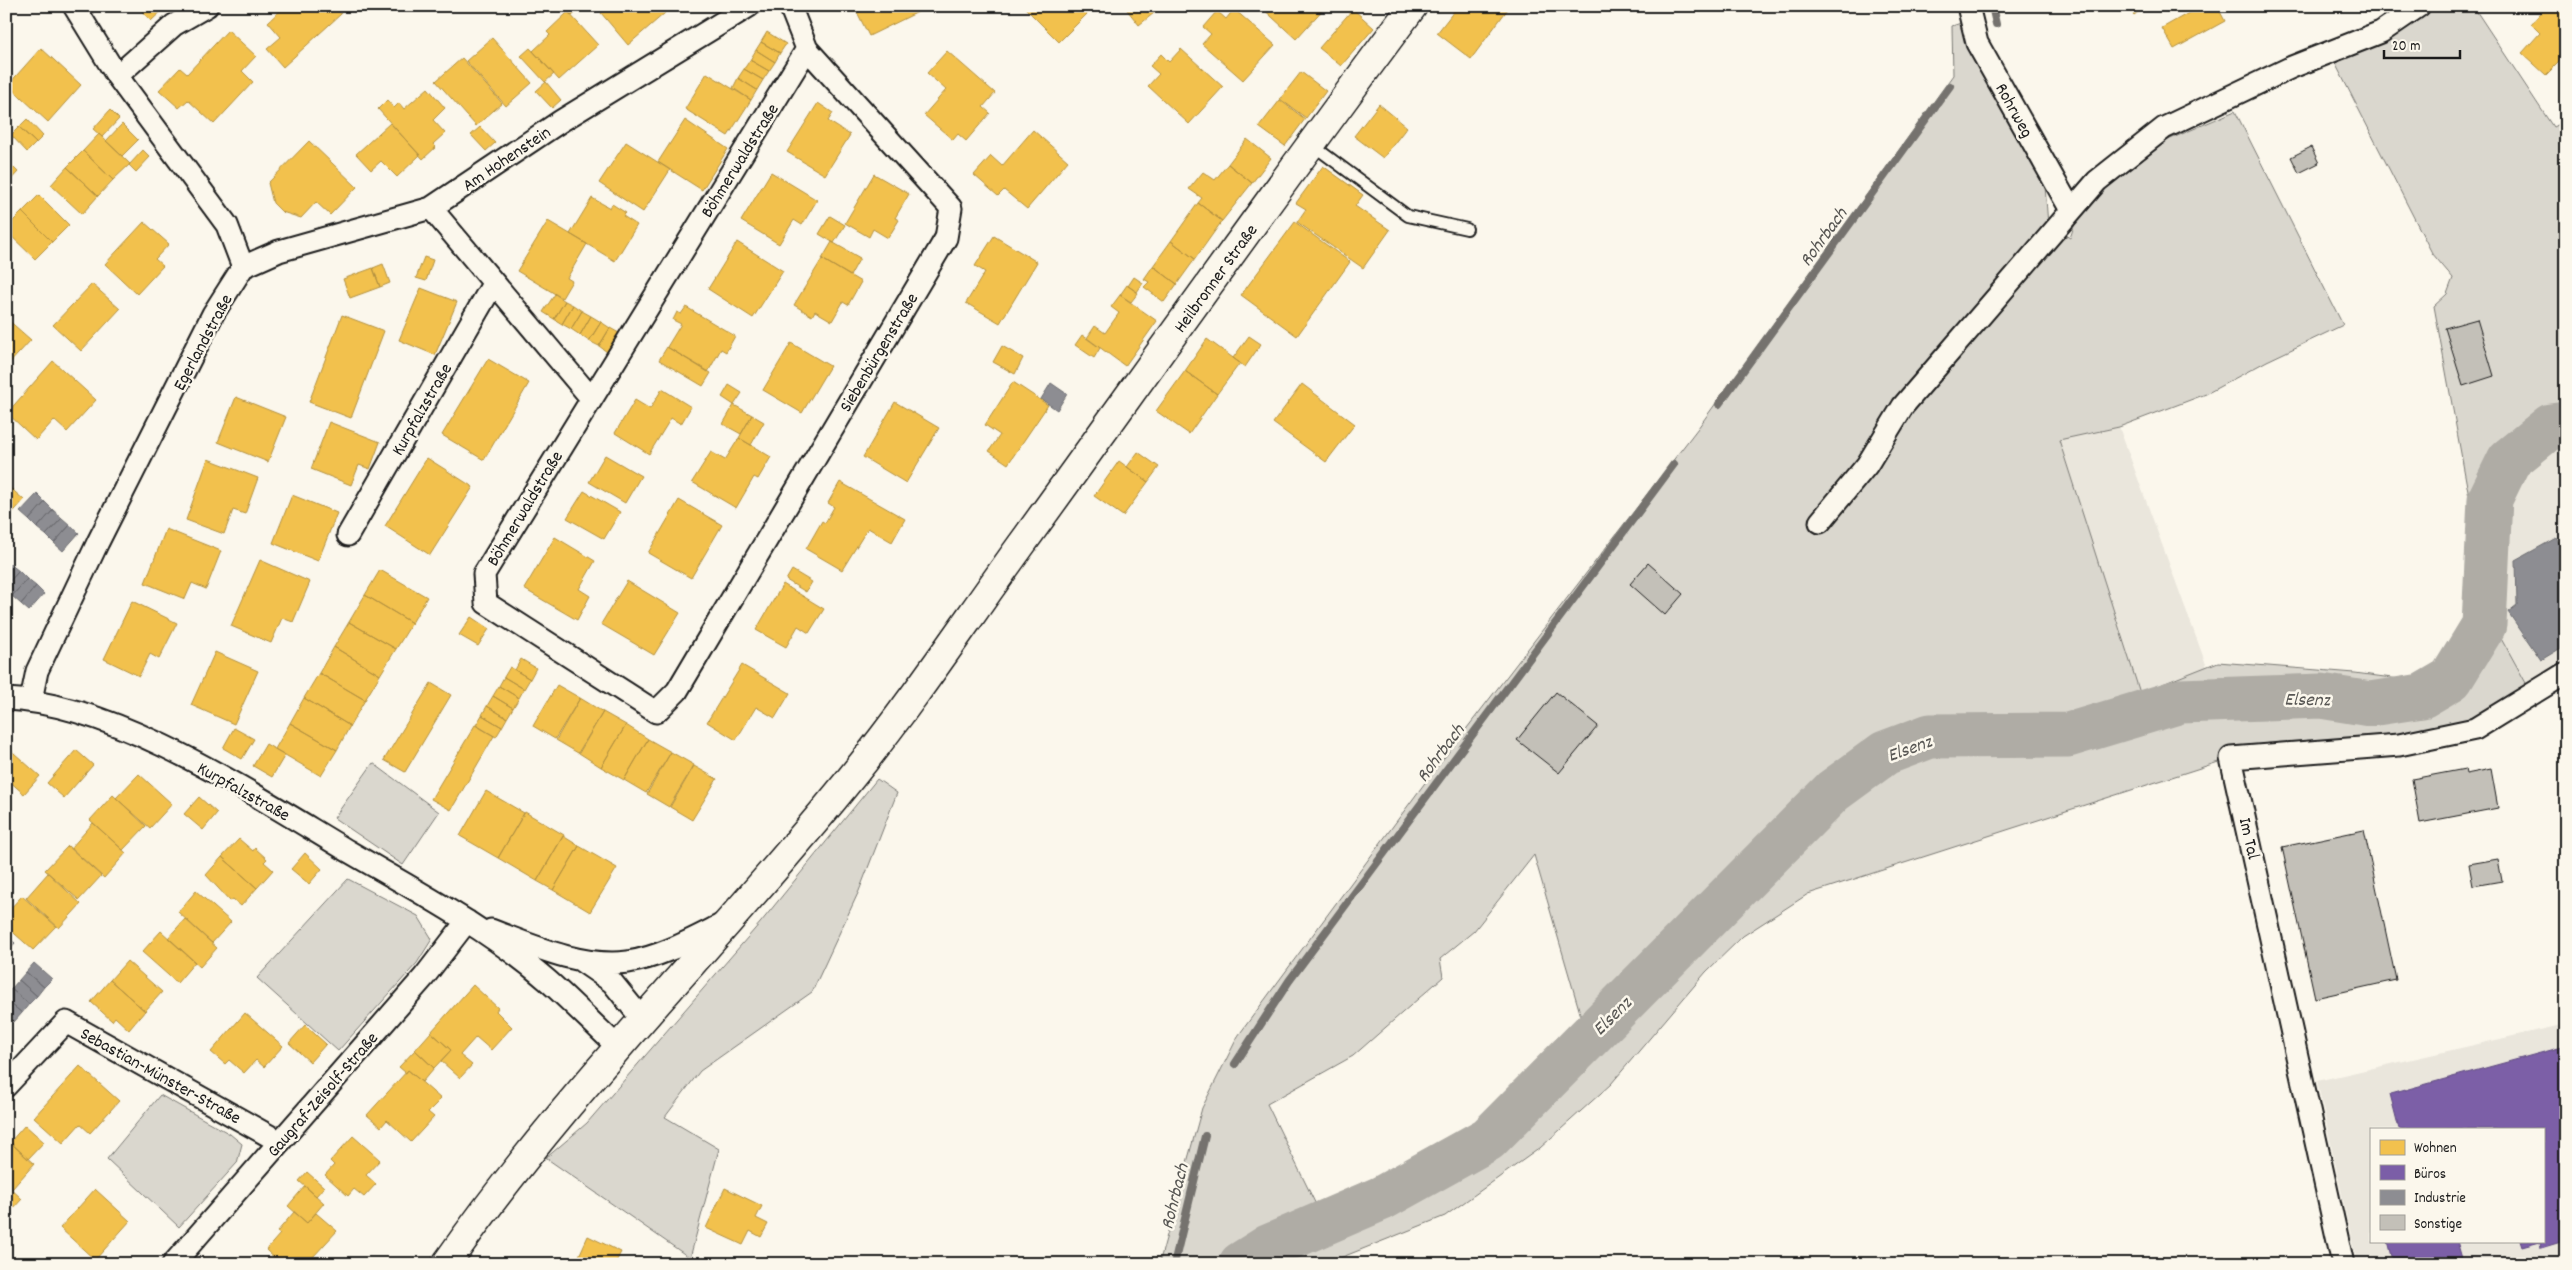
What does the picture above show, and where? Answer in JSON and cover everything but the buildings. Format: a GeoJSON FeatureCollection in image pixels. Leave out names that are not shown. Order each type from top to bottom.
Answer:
{"type":"FeatureCollection","features":[{"type":"Feature","properties":{"kind":"main road","name":"Heilbronner Straße"},"geometry":{"type":"LineString","coordinates":[[446,1264],[482,1211],[618,1047],[798,842],[876,746],[1311,144],[1413,6]]}},
{"type":"Feature","properties":{"kind":"street"},"geometry":{"type":"LineString","coordinates":[[74,6],[117,76],[227,226],[243,268]]}},
{"type":"Feature","properties":{"kind":"street"},"geometry":{"type":"LineString","coordinates":[[117,76],[174,25],[207,6]]}},
{"type":"Feature","properties":{"kind":"street","name":"Am Hohenstein"},"geometry":{"type":"LineString","coordinates":[[243,268],[279,251],[431,208],[561,121],[749,6]]}},
{"type":"Feature","properties":{"kind":"street","name":"Siebenbürgenstraße"},"geometry":{"type":"LineString","coordinates":[[656,712],[677,691],[946,238],[951,208],[807,49],[790,6]]}},
{"type":"Feature","properties":{"kind":"street","name":"Rohrweg"},"geometry":{"type":"LineString","coordinates":[[1968,6],[1977,43],[2071,210]]}},
{"type":"Feature","properties":{"kind":"street"},"geometry":{"type":"LineString","coordinates":[[1820,522],[1867,465],[1903,406],[2097,181],[2164,128],[2292,66],[2381,32],[2419,6]]}},
{"type":"Feature","properties":{"kind":"street","name":"Böhmerwaldstraße"},"geometry":{"type":"LineString","coordinates":[[656,712],[486,604],[484,574],[807,49]]}},
{"type":"Feature","properties":{"kind":"street"},"geometry":{"type":"LineString","coordinates":[[431,208],[591,398]]}},
{"type":"Feature","properties":{"kind":"street","name":"Egerlandstraße"},"geometry":{"type":"LineString","coordinates":[[31,700],[37,670],[94,551],[213,314],[243,268]]}},
{"type":"Feature","properties":{"kind":"street","name":"Kurpfalzstraße"},"geometry":{"type":"LineString","coordinates":[[348,535],[494,284]]}},
{"type":"Feature","properties":{"kind":"street","name":"Im Tal"},"geometry":{"type":"LineString","coordinates":[[2343,1264],[2231,758],[2399,745],[2475,729],[2566,673]]}},
{"type":"Feature","properties":{"kind":"street","name":"Kurpfalzstraße"},"geometry":{"type":"LineString","coordinates":[[6,699],[31,700],[94,717],[141,736],[232,783],[468,921],[546,979],[618,1047]]}},
{"type":"Feature","properties":{"kind":"street","name":"Kurpfalzstraße"},"geometry":{"type":"LineString","coordinates":[[468,921],[580,960],[612,982],[642,1019]]}},
{"type":"Feature","properties":{"kind":"street","name":"Gaugraf-Zeisolf-Straße"},"geometry":{"type":"LineString","coordinates":[[173,1264],[424,977],[468,921]]}},
{"type":"Feature","properties":{"kind":"street","name":"Kurpfalzstraße"},"geometry":{"type":"LineString","coordinates":[[580,960],[627,962],[668,950],[726,922]]}},
{"type":"Feature","properties":{"kind":"street","name":"Sebastian-Münster-Straße"},"geometry":{"type":"LineString","coordinates":[[6,1086],[66,1022],[280,1142]]}},
{"type":"Feature","properties":{"kind":"lane"},"geometry":{"type":"LineString","coordinates":[[1311,144],[1408,216],[1467,229]]}},
{"type":"Feature","properties":{"kind":"shaded area"},"geometry":{"type":"Polygon","coordinates":[[[2436,6],[2473,6],[2553,127],[2566,120],[2566,435],[2553,434],[2536,449],[2511,477],[2496,608],[2499,634],[2532,694],[2475,729],[2231,758],[1808,894],[1743,936],[1706,972],[1611,1084],[1540,1148],[1445,1216],[1325,1264],[1159,1264],[1202,1108],[1238,1036],[1427,780],[1698,428],[1953,75],[1952,26],[1964,22],[2044,173],[2048,225],[2070,238],[2080,209],[2168,140],[2235,111],[2343,325],[2267,361],[2206,394],[2119,427],[2059,440],[2140,693],[2218,662],[2355,673],[2436,684],[2467,646],[2471,508],[2434,306],[2447,294],[2453,278],[2432,253],[2333,59],[2379,43],[2436,6]],[[1534,855],[1474,931],[1440,959],[1443,977],[1353,1056],[1267,1104],[1321,1215],[1490,1119],[1585,1030],[1534,855]]]}},
{"type":"Feature","properties":{"kind":"shaded area"},"geometry":{"type":"Polygon","coordinates":[[[2119,427],[2207,667],[2140,694],[2059,440],[2119,427]]]}},
{"type":"Feature","properties":{"kind":"shaded area"},"geometry":{"type":"Polygon","coordinates":[[[2554,434],[2566,435],[2566,680],[2532,694],[2499,634],[2496,608],[2511,477],[2536,449],[2554,434]]]}},
{"type":"Feature","properties":{"kind":"shaded area"},"geometry":{"type":"Polygon","coordinates":[[[373,763],[439,812],[403,865],[334,818],[373,763]]]}},
{"type":"Feature","properties":{"kind":"shaded area"},"geometry":{"type":"Polygon","coordinates":[[[877,779],[897,793],[859,891],[812,992],[700,1071],[665,1117],[719,1149],[690,1258],[546,1158],[587,1123],[761,922],[877,779]]]}},
{"type":"Feature","properties":{"kind":"shaded area"},"geometry":{"type":"Polygon","coordinates":[[[348,879],[418,916],[432,939],[417,963],[338,1051],[257,978],[348,879]]]}},
{"type":"Feature","properties":{"kind":"shaded area"},"geometry":{"type":"Polygon","coordinates":[[[2566,1024],[2566,1264],[2357,1264],[2317,1081],[2566,1024]]]}},
{"type":"Feature","properties":{"kind":"shaded area"},"geometry":{"type":"Polygon","coordinates":[[[160,1095],[230,1134],[242,1144],[237,1163],[179,1227],[107,1159],[160,1095]]]}},
{"type":"Feature","properties":{"kind":"waterway","name":"Rohrbach"},"geometry":{"type":"LineString","coordinates":[[1992,6],[1996,24]]}},
{"type":"Feature","properties":{"kind":"waterway","name":"Rohrbach"},"geometry":{"type":"LineString","coordinates":[[1719,404],[1950,86]]}},
{"type":"Feature","properties":{"kind":"waterway","name":"Elsenz"},"geometry":{"type":"LineString","coordinates":[[1241,1264],[1268,1247],[1382,1198],[1488,1139],[1833,791],[1885,753],[1930,736],[2068,735],[2181,701],[2321,696],[2370,704],[2422,696],[2451,679],[2484,625],[2490,499],[2509,460],[2551,426],[2566,424]]}},
{"type":"Feature","properties":{"kind":"waterway","name":"Rohrbach"},"geometry":{"type":"LineString","coordinates":[[1235,1064],[1289,981],[1674,464]]}},
{"type":"Feature","properties":{"kind":"waterway","name":"Rohrbach"},"geometry":{"type":"LineString","coordinates":[[1174,1264],[1205,1136]]}}]}
